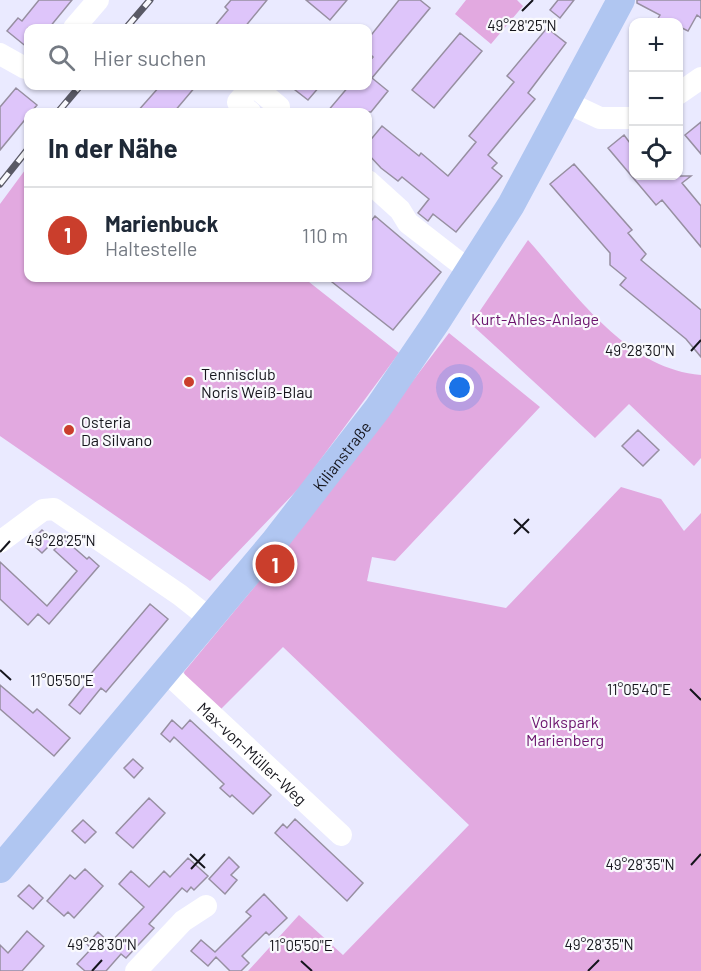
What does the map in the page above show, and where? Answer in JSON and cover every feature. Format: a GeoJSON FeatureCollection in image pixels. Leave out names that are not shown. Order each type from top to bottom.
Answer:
{"type":"FeatureCollection","features":[{"type":"Feature","properties":{"kind":"main road","name":"Kilianstraße"},"geometry":{"type":"LineString","coordinates":[[0,869],[333,468],[394,384],[470,271],[521,187],[621,0]]}},
{"type":"Feature","properties":{"kind":"street"},"geometry":{"type":"LineString","coordinates":[[77,24],[98,0]]}},
{"type":"Feature","properties":{"kind":"street"},"geometry":{"type":"LineString","coordinates":[[2,59],[24,66]]}},
{"type":"Feature","properties":{"kind":"street"},"geometry":{"type":"LineString","coordinates":[[683,91],[701,78]]}},
{"type":"Feature","properties":{"kind":"street"},"geometry":{"type":"LineString","coordinates":[[245,108],[238,102],[249,90]]}},
{"type":"Feature","properties":{"kind":"street"},"geometry":{"type":"LineString","coordinates":[[258,90],[279,108]]}},
{"type":"Feature","properties":{"kind":"street"},"geometry":{"type":"LineString","coordinates":[[566,102],[600,118],[629,118]]}},
{"type":"Feature","properties":{"kind":"street"},"geometry":{"type":"LineString","coordinates":[[372,185],[400,210],[408,223],[470,271]]}},
{"type":"Feature","properties":{"kind":"street"},"geometry":{"type":"LineString","coordinates":[[0,542],[43,510],[54,509],[180,595],[209,618]]}},
{"type":"Feature","properties":{"kind":"street","name":"Max-von-Müller-Weg"},"geometry":{"type":"LineString","coordinates":[[165,671],[341,835]]}},
{"type":"Feature","properties":{"kind":"street"},"geometry":{"type":"LineString","coordinates":[[136,971],[183,921],[206,906]]}},
{"type":"Feature","properties":{"kind":"green space"},"geometry":{"type":"Polygon","coordinates":[[[466,0],[517,0],[523,6],[491,44],[455,14],[466,0]]]}},
{"type":"Feature","properties":{"kind":"green space","name":"Tennisclub Noris Weiß-Blau"},"geometry":{"type":"Polygon","coordinates":[[[24,171],[24,282],[309,282],[399,353],[301,486],[210,581],[0,436],[0,204],[24,171]]]}},
{"type":"Feature","properties":{"kind":"green space","name":"Kurt-Ahles-Anlage"},"geometry":{"type":"Polygon","coordinates":[[[528,240],[583,304],[625,343],[649,359],[674,370],[701,375],[701,458],[694,466],[629,404],[595,438],[471,324],[528,240]]]}},
{"type":"Feature","properties":{"kind":"green space","name":"Volkspark Marienberg"},"geometry":{"type":"Polygon","coordinates":[[[449,333],[540,407],[395,561],[372,557],[367,581],[506,608],[621,487],[661,499],[684,531],[701,513],[701,971],[248,971],[299,915],[343,955],[469,825],[283,647],[219,711],[185,677],[184,672],[284,551],[449,333]]]}},
{"type":"Feature","properties":{"kind":"building"},"geometry":{"type":"Polygon","coordinates":[[[39,0],[72,0],[52,24],[24,24],[24,45],[7,31],[18,18],[22,21],[39,0]]]}},
{"type":"Feature","properties":{"kind":"building"},"geometry":{"type":"Polygon","coordinates":[[[231,0],[267,0],[247,24],[216,24],[228,10],[225,7],[231,0]]]}},
{"type":"Feature","properties":{"kind":"building"},"geometry":{"type":"Polygon","coordinates":[[[306,0],[347,0],[330,20],[306,0]]]}},
{"type":"Feature","properties":{"kind":"building"},"geometry":{"type":"Polygon","coordinates":[[[399,0],[420,0],[430,8],[372,78],[372,34],[399,0]]]}},
{"type":"Feature","properties":{"kind":"building"},"geometry":{"type":"Polygon","coordinates":[[[558,0],[574,0],[560,18],[550,10],[558,0]]]}},
{"type":"Feature","properties":{"kind":"building"},"geometry":{"type":"Polygon","coordinates":[[[637,0],[701,0],[701,18],[697,15],[688,31],[683,28],[683,18],[658,18],[660,15],[637,3],[637,0]]]}},
{"type":"Feature","properties":{"kind":"building"},"geometry":{"type":"Polygon","coordinates":[[[547,28],[566,43],[528,93],[535,99],[488,155],[497,163],[492,168],[502,176],[456,232],[433,214],[428,221],[418,213],[429,199],[402,177],[398,181],[381,168],[372,158],[372,138],[382,126],[419,156],[421,153],[448,176],[476,142],[469,136],[514,82],[507,76],[547,28]]]}},
{"type":"Feature","properties":{"kind":"building"},"geometry":{"type":"Polygon","coordinates":[[[460,33],[482,51],[434,108],[412,90],[460,33]]]}},
{"type":"Feature","properties":{"kind":"building"},"geometry":{"type":"Polygon","coordinates":[[[372,78],[388,91],[372,111],[372,108],[330,108],[346,90],[372,90],[372,78]]]}},
{"type":"Feature","properties":{"kind":"building"},"geometry":{"type":"Polygon","coordinates":[[[16,88],[37,105],[35,108],[24,108],[24,121],[0,150],[0,107],[16,88]]]}},
{"type":"Feature","properties":{"kind":"building"},"geometry":{"type":"Polygon","coordinates":[[[156,90],[193,90],[177,108],[141,108],[156,90]]]}},
{"type":"Feature","properties":{"kind":"building"},"geometry":{"type":"Polygon","coordinates":[[[295,90],[317,90],[308,100],[295,90]]]}},
{"type":"Feature","properties":{"kind":"building"},"geometry":{"type":"Polygon","coordinates":[[[701,122],[701,154],[685,135],[701,122]]]}},
{"type":"Feature","properties":{"kind":"building"},"geometry":{"type":"Polygon","coordinates":[[[624,135],[629,142],[629,173],[608,148],[624,135]]]}},
{"type":"Feature","properties":{"kind":"building"},"geometry":{"type":"Polygon","coordinates":[[[574,164],[632,230],[628,233],[646,254],[641,260],[701,310],[701,357],[686,339],[620,285],[626,278],[610,265],[610,253],[550,184],[574,164]]]}},
{"type":"Feature","properties":{"kind":"building"},"geometry":{"type":"Polygon","coordinates":[[[683,176],[691,176],[682,183],[701,206],[701,247],[662,200],[656,205],[635,180],[683,180],[683,176]]]}},
{"type":"Feature","properties":{"kind":"building"},"geometry":{"type":"Polygon","coordinates":[[[375,216],[441,272],[393,330],[332,282],[372,282],[372,220],[375,216]]]}},
{"type":"Feature","properties":{"kind":"building"},"geometry":{"type":"Polygon","coordinates":[[[638,430],[659,450],[643,466],[622,446],[638,430]]]}},
{"type":"Feature","properties":{"kind":"building"},"geometry":{"type":"Polygon","coordinates":[[[42,530],[54,541],[42,553],[30,542],[42,530]]]}},
{"type":"Feature","properties":{"kind":"building"},"geometry":{"type":"Polygon","coordinates":[[[64,539],[99,566],[49,624],[38,614],[28,625],[0,599],[0,562],[47,606],[77,571],[54,550],[64,539]]]}},
{"type":"Feature","properties":{"kind":"building"},"geometry":{"type":"Polygon","coordinates":[[[150,604],[168,619],[106,692],[101,688],[80,714],[69,705],[90,679],[88,677],[150,604]]]}},
{"type":"Feature","properties":{"kind":"building"},"geometry":{"type":"Polygon","coordinates":[[[0,685],[33,713],[37,709],[70,738],[54,756],[0,709],[0,685]]]}},
{"type":"Feature","properties":{"kind":"building"},"geometry":{"type":"Polygon","coordinates":[[[172,720],[182,729],[190,720],[271,795],[253,814],[232,795],[230,797],[220,788],[224,784],[174,737],[170,742],[161,734],[172,720]]]}},
{"type":"Feature","properties":{"kind":"building"},"geometry":{"type":"Polygon","coordinates":[[[133,759],[143,768],[134,778],[124,768],[133,759]]]}},
{"type":"Feature","properties":{"kind":"building"},"geometry":{"type":"Polygon","coordinates":[[[149,798],[165,813],[133,848],[116,833],[149,798]]]}},
{"type":"Feature","properties":{"kind":"building"},"geometry":{"type":"Polygon","coordinates":[[[295,819],[363,883],[347,901],[275,833],[283,824],[287,828],[295,819]]]}},
{"type":"Feature","properties":{"kind":"building"},"geometry":{"type":"Polygon","coordinates":[[[83,820],[96,832],[85,843],[72,831],[83,820]]]}},
{"type":"Feature","properties":{"kind":"building"},"geometry":{"type":"Polygon","coordinates":[[[229,857],[239,867],[231,875],[237,880],[225,894],[209,879],[229,857]]]}},
{"type":"Feature","properties":{"kind":"building"},"geometry":{"type":"Polygon","coordinates":[[[188,858],[208,876],[194,890],[191,887],[187,892],[182,888],[149,924],[154,928],[126,958],[121,954],[106,971],[85,971],[77,964],[91,949],[87,944],[98,932],[110,943],[144,907],[119,884],[131,871],[149,887],[164,871],[170,877],[188,858]]]}},
{"type":"Feature","properties":{"kind":"building"},"geometry":{"type":"Polygon","coordinates":[[[85,869],[103,886],[74,918],[68,912],[64,916],[47,901],[70,875],[75,879],[85,869]]]}},
{"type":"Feature","properties":{"kind":"building"},"geometry":{"type":"Polygon","coordinates":[[[29,885],[43,898],[33,909],[18,896],[29,885]]]}},
{"type":"Feature","properties":{"kind":"building"},"geometry":{"type":"Polygon","coordinates":[[[264,894],[287,918],[269,935],[266,932],[242,956],[249,963],[241,971],[230,971],[216,957],[208,966],[191,951],[201,940],[215,952],[251,916],[246,912],[264,894]]]}},
{"type":"Feature","properties":{"kind":"building"},"geometry":{"type":"Polygon","coordinates":[[[27,931],[44,946],[22,971],[0,971],[0,945],[8,953],[27,931]]]}},
{"type":"Feature","properties":{"kind":"railway"},"geometry":{"type":"LineString","coordinates":[[129,24],[150,0]]}},
{"type":"Feature","properties":{"kind":"railway"},"geometry":{"type":"LineString","coordinates":[[61,108],[77,90]]}},
{"type":"Feature","properties":{"kind":"railway"},"geometry":{"type":"LineString","coordinates":[[0,184],[24,154]]}},
{"type":"Feature","properties":{"kind":"place","name":"Tennisclub Noris Weiß-Blau"},"geometry":{"type":"Point","coordinates":[189,382]}},
{"type":"Feature","properties":{"kind":"place","name":"Osteria Da Silvano"},"geometry":{"type":"Point","coordinates":[69,430]}},
{"type":"Feature","properties":{"kind":"place","name":"Marienbuck"},"geometry":{"type":"Point","coordinates":[275,564]}}]}
